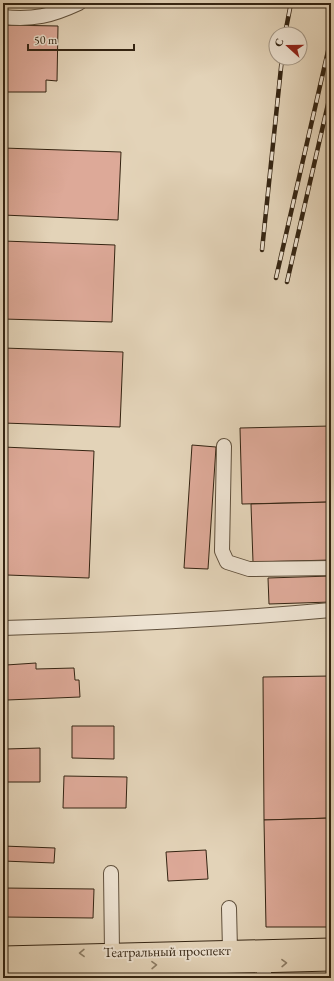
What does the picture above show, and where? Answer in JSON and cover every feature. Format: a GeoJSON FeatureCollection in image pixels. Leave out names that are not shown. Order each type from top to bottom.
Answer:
{"type":"FeatureCollection","features":[{"type":"Feature","properties":{"kind":"main road","name":"Театральный проспект"},"geometry":{"type":"LineString","coordinates":[[3,955],[331,947]]}},
{"type":"Feature","properties":{"kind":"main road","name":"Театральный проспект"},"geometry":{"type":"LineString","coordinates":[[3,970],[74,972],[264,971],[331,962]]}},
{"type":"Feature","properties":{"kind":"street"},"geometry":{"type":"LineString","coordinates":[[3,17],[26,20],[58,13],[80,3]]}},
{"type":"Feature","properties":{"kind":"street"},"geometry":{"type":"LineString","coordinates":[[224,446],[222,551],[227,562],[248,569],[331,568]]}},
{"type":"Feature","properties":{"kind":"street"},"geometry":{"type":"LineString","coordinates":[[3,628],[100,626],[331,610]]}},
{"type":"Feature","properties":{"kind":"street"},"geometry":{"type":"LineString","coordinates":[[111,873],[112,952]]}},
{"type":"Feature","properties":{"kind":"street"},"geometry":{"type":"LineString","coordinates":[[229,908],[230,950]]}},
{"type":"Feature","properties":{"kind":"building"},"geometry":{"type":"Polygon","coordinates":[[[3,25],[58,26],[57,81],[46,80],[46,92],[3,92],[3,25]]]}},
{"type":"Feature","properties":{"kind":"building"},"geometry":{"type":"Polygon","coordinates":[[[3,148],[121,152],[118,220],[3,215],[3,148]]]}},
{"type":"Feature","properties":{"kind":"building"},"geometry":{"type":"Polygon","coordinates":[[[3,241],[115,245],[112,322],[3,319],[3,241]]]}},
{"type":"Feature","properties":{"kind":"building"},"geometry":{"type":"Polygon","coordinates":[[[3,348],[123,352],[120,427],[3,423],[3,348]]]}},
{"type":"Feature","properties":{"kind":"building"},"geometry":{"type":"Polygon","coordinates":[[[331,426],[331,502],[242,504],[240,428],[331,426]]]}},
{"type":"Feature","properties":{"kind":"building"},"geometry":{"type":"Polygon","coordinates":[[[192,445],[216,447],[208,569],[184,568],[192,445]]]}},
{"type":"Feature","properties":{"kind":"building"},"geometry":{"type":"Polygon","coordinates":[[[3,447],[94,451],[89,578],[7,575],[6,589],[3,589],[3,447]]]}},
{"type":"Feature","properties":{"kind":"building"},"geometry":{"type":"Polygon","coordinates":[[[331,502],[331,560],[253,562],[251,504],[331,502]]]}},
{"type":"Feature","properties":{"kind":"building"},"geometry":{"type":"Polygon","coordinates":[[[331,576],[331,602],[269,604],[268,578],[331,576]]]}},
{"type":"Feature","properties":{"kind":"building"},"geometry":{"type":"Polygon","coordinates":[[[36,663],[36,669],[74,668],[75,680],[79,680],[80,697],[7,700],[6,665],[36,663]]]}},
{"type":"Feature","properties":{"kind":"building"},"geometry":{"type":"Polygon","coordinates":[[[331,676],[331,818],[264,820],[263,677],[331,676]]]}},
{"type":"Feature","properties":{"kind":"building"},"geometry":{"type":"Polygon","coordinates":[[[72,726],[114,726],[114,759],[72,758],[72,726]]]}},
{"type":"Feature","properties":{"kind":"building"},"geometry":{"type":"Polygon","coordinates":[[[40,748],[40,782],[7,782],[6,749],[40,748]]]}},
{"type":"Feature","properties":{"kind":"building"},"geometry":{"type":"Polygon","coordinates":[[[64,776],[127,777],[126,808],[63,808],[64,776]]]}},
{"type":"Feature","properties":{"kind":"building"},"geometry":{"type":"Polygon","coordinates":[[[331,818],[331,927],[266,927],[264,820],[331,818]]]}},
{"type":"Feature","properties":{"kind":"building"},"geometry":{"type":"Polygon","coordinates":[[[3,846],[55,848],[54,863],[3,861],[3,846]]]}},
{"type":"Feature","properties":{"kind":"building"},"geometry":{"type":"Polygon","coordinates":[[[206,850],[208,879],[168,881],[166,852],[206,850]]]}},
{"type":"Feature","properties":{"kind":"building"},"geometry":{"type":"Polygon","coordinates":[[[3,888],[94,889],[93,918],[3,917],[3,888]]]}},
{"type":"Feature","properties":{"kind":"railway"},"geometry":{"type":"LineString","coordinates":[[287,26],[291,3]]}},
{"type":"Feature","properties":{"kind":"railway"},"geometry":{"type":"LineString","coordinates":[[276,278],[331,38]]}},
{"type":"Feature","properties":{"kind":"railway"},"geometry":{"type":"LineString","coordinates":[[262,250],[281,66]]}},
{"type":"Feature","properties":{"kind":"railway"},"geometry":{"type":"LineString","coordinates":[[287,282],[331,91]]}}]}
